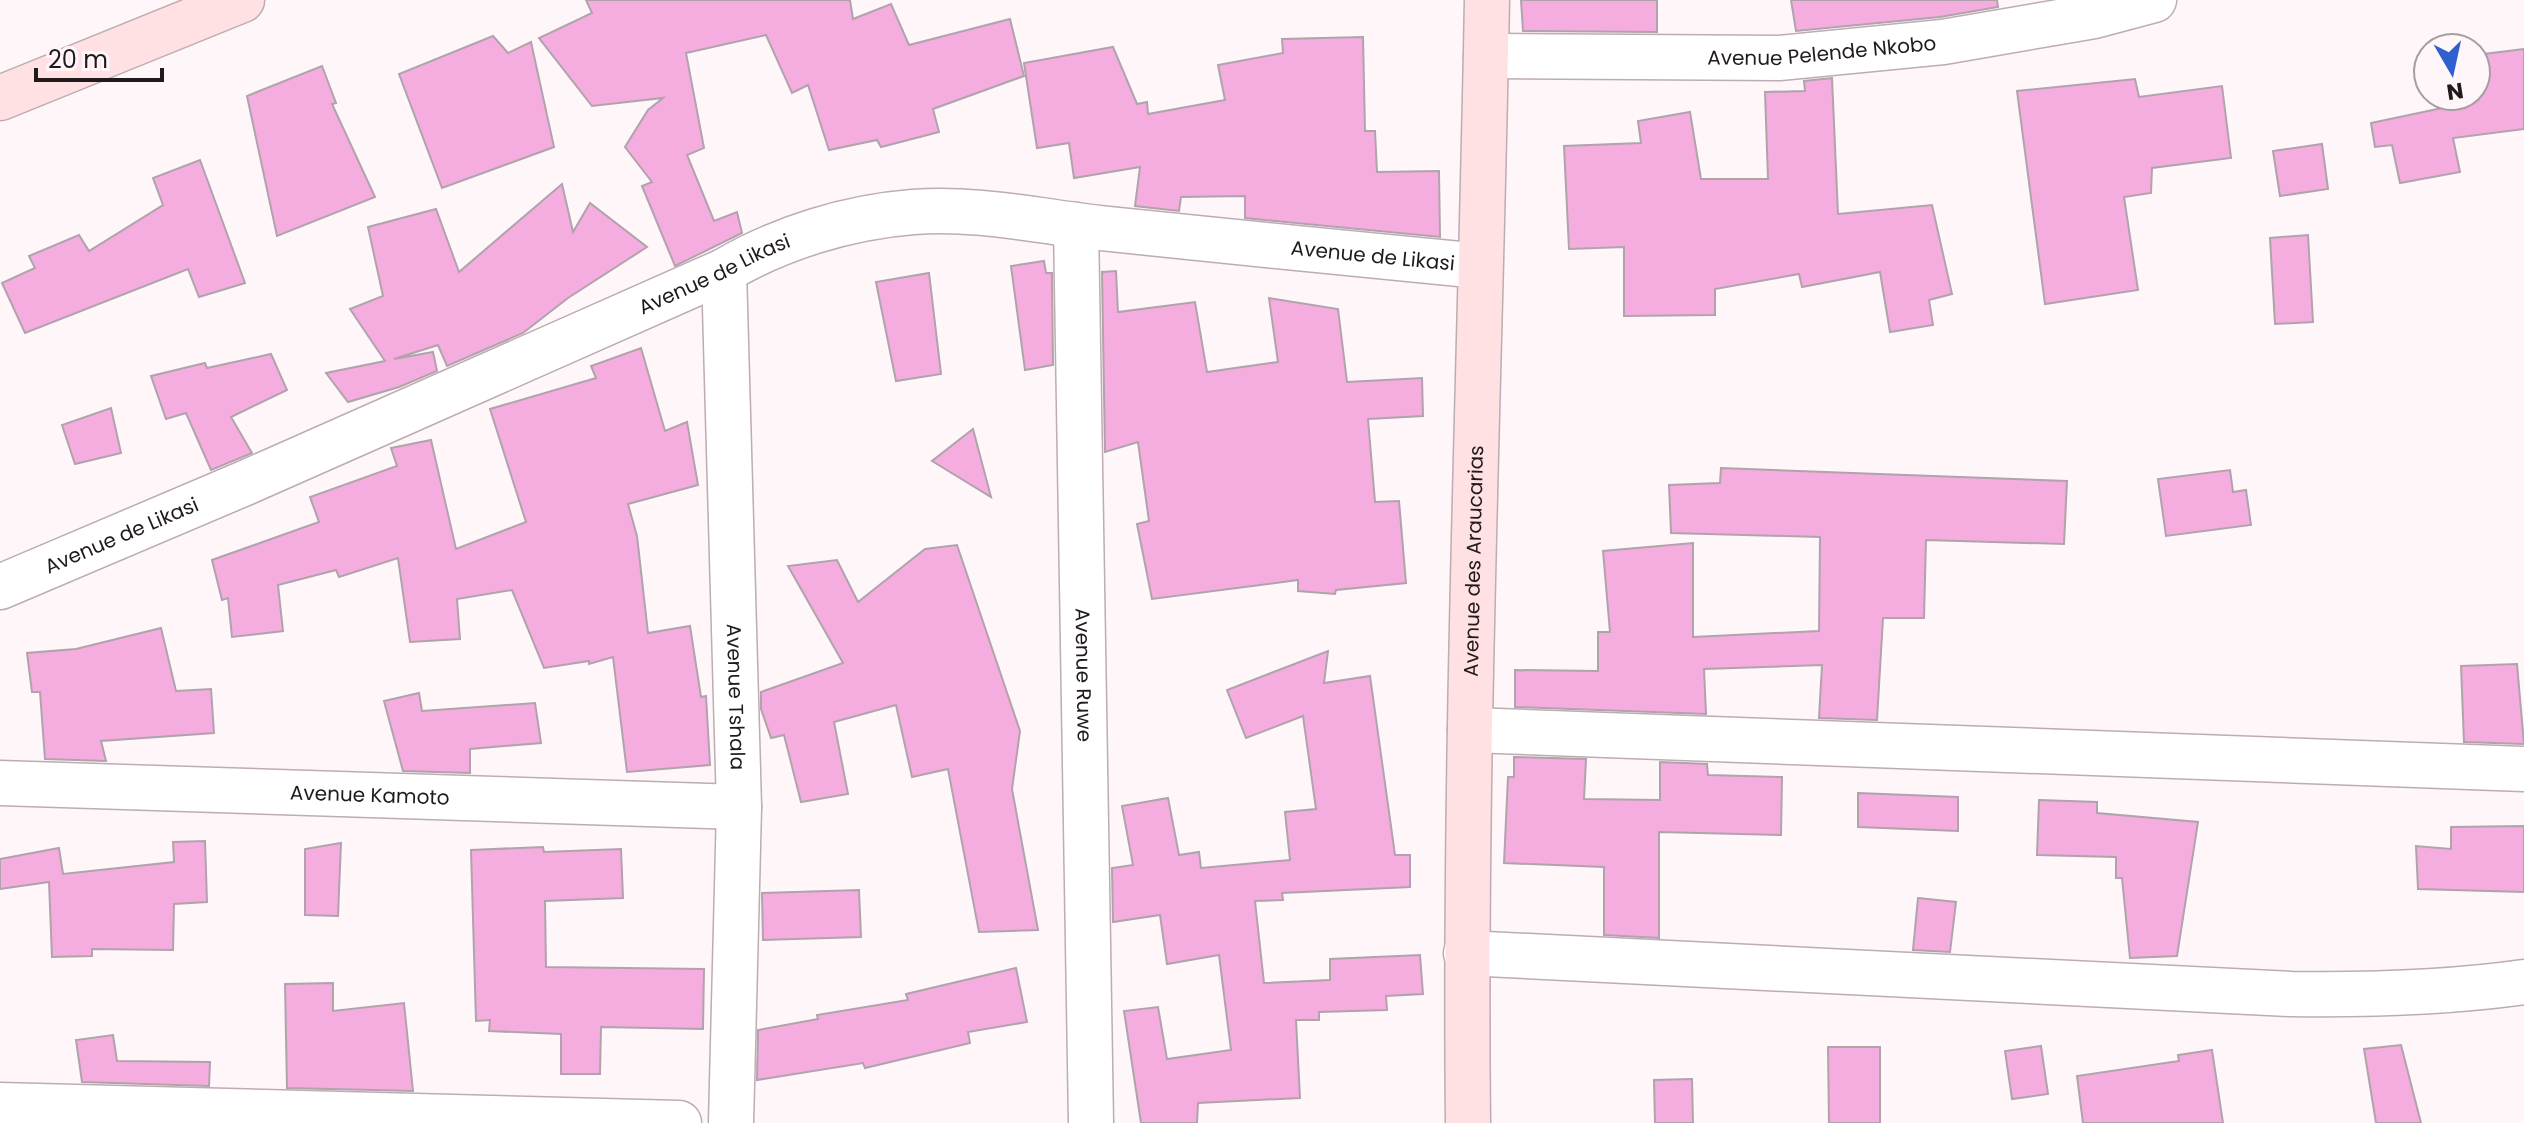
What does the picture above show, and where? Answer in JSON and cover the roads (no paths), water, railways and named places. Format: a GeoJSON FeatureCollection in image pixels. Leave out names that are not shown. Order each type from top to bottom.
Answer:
{"type":"FeatureCollection","features":[{"type":"Feature","properties":{"kind":"street"},"geometry":{"type":"LineString","coordinates":[[0,98],[242,0]]}},
{"type":"Feature","properties":{"kind":"street","name":"Avenue des Araucarias"},"geometry":{"type":"LineString","coordinates":[[1468,1123],[1466,953],[1487,0]]}},
{"type":"Feature","properties":{"kind":"street","name":"Avenue Pelende Nkobo"},"geometry":{"type":"LineString","coordinates":[[1486,56],[1794,56],[1943,42],[2094,16],[2154,0]]}},
{"type":"Feature","properties":{"kind":"street","name":"Avenue de Likasi"},"geometry":{"type":"LineString","coordinates":[[0,587],[245,483],[724,271],[747,258],[829,227],[912,212],[981,213],[1480,266]]}},
{"type":"Feature","properties":{"kind":"street","name":"Avenue Ruwe"},"geometry":{"type":"LineString","coordinates":[[1076,225],[1091,1123]]}},
{"type":"Feature","properties":{"kind":"street","name":"Avenue Tshala"},"geometry":{"type":"LineString","coordinates":[[724,271],[739,807],[731,1123]]}},
{"type":"Feature","properties":{"kind":"street"},"geometry":{"type":"LineString","coordinates":[[1470,730],[2524,769]]}},
{"type":"Feature","properties":{"kind":"street","name":"Avenue Kamoto"},"geometry":{"type":"LineString","coordinates":[[0,783],[739,807]]}},
{"type":"Feature","properties":{"kind":"street"},"geometry":{"type":"LineString","coordinates":[[1466,953],[2291,994],[2388,995],[2524,982]]}},
{"type":"Feature","properties":{"kind":"street"},"geometry":{"type":"LineString","coordinates":[[0,1105],[679,1123]]}}]}
